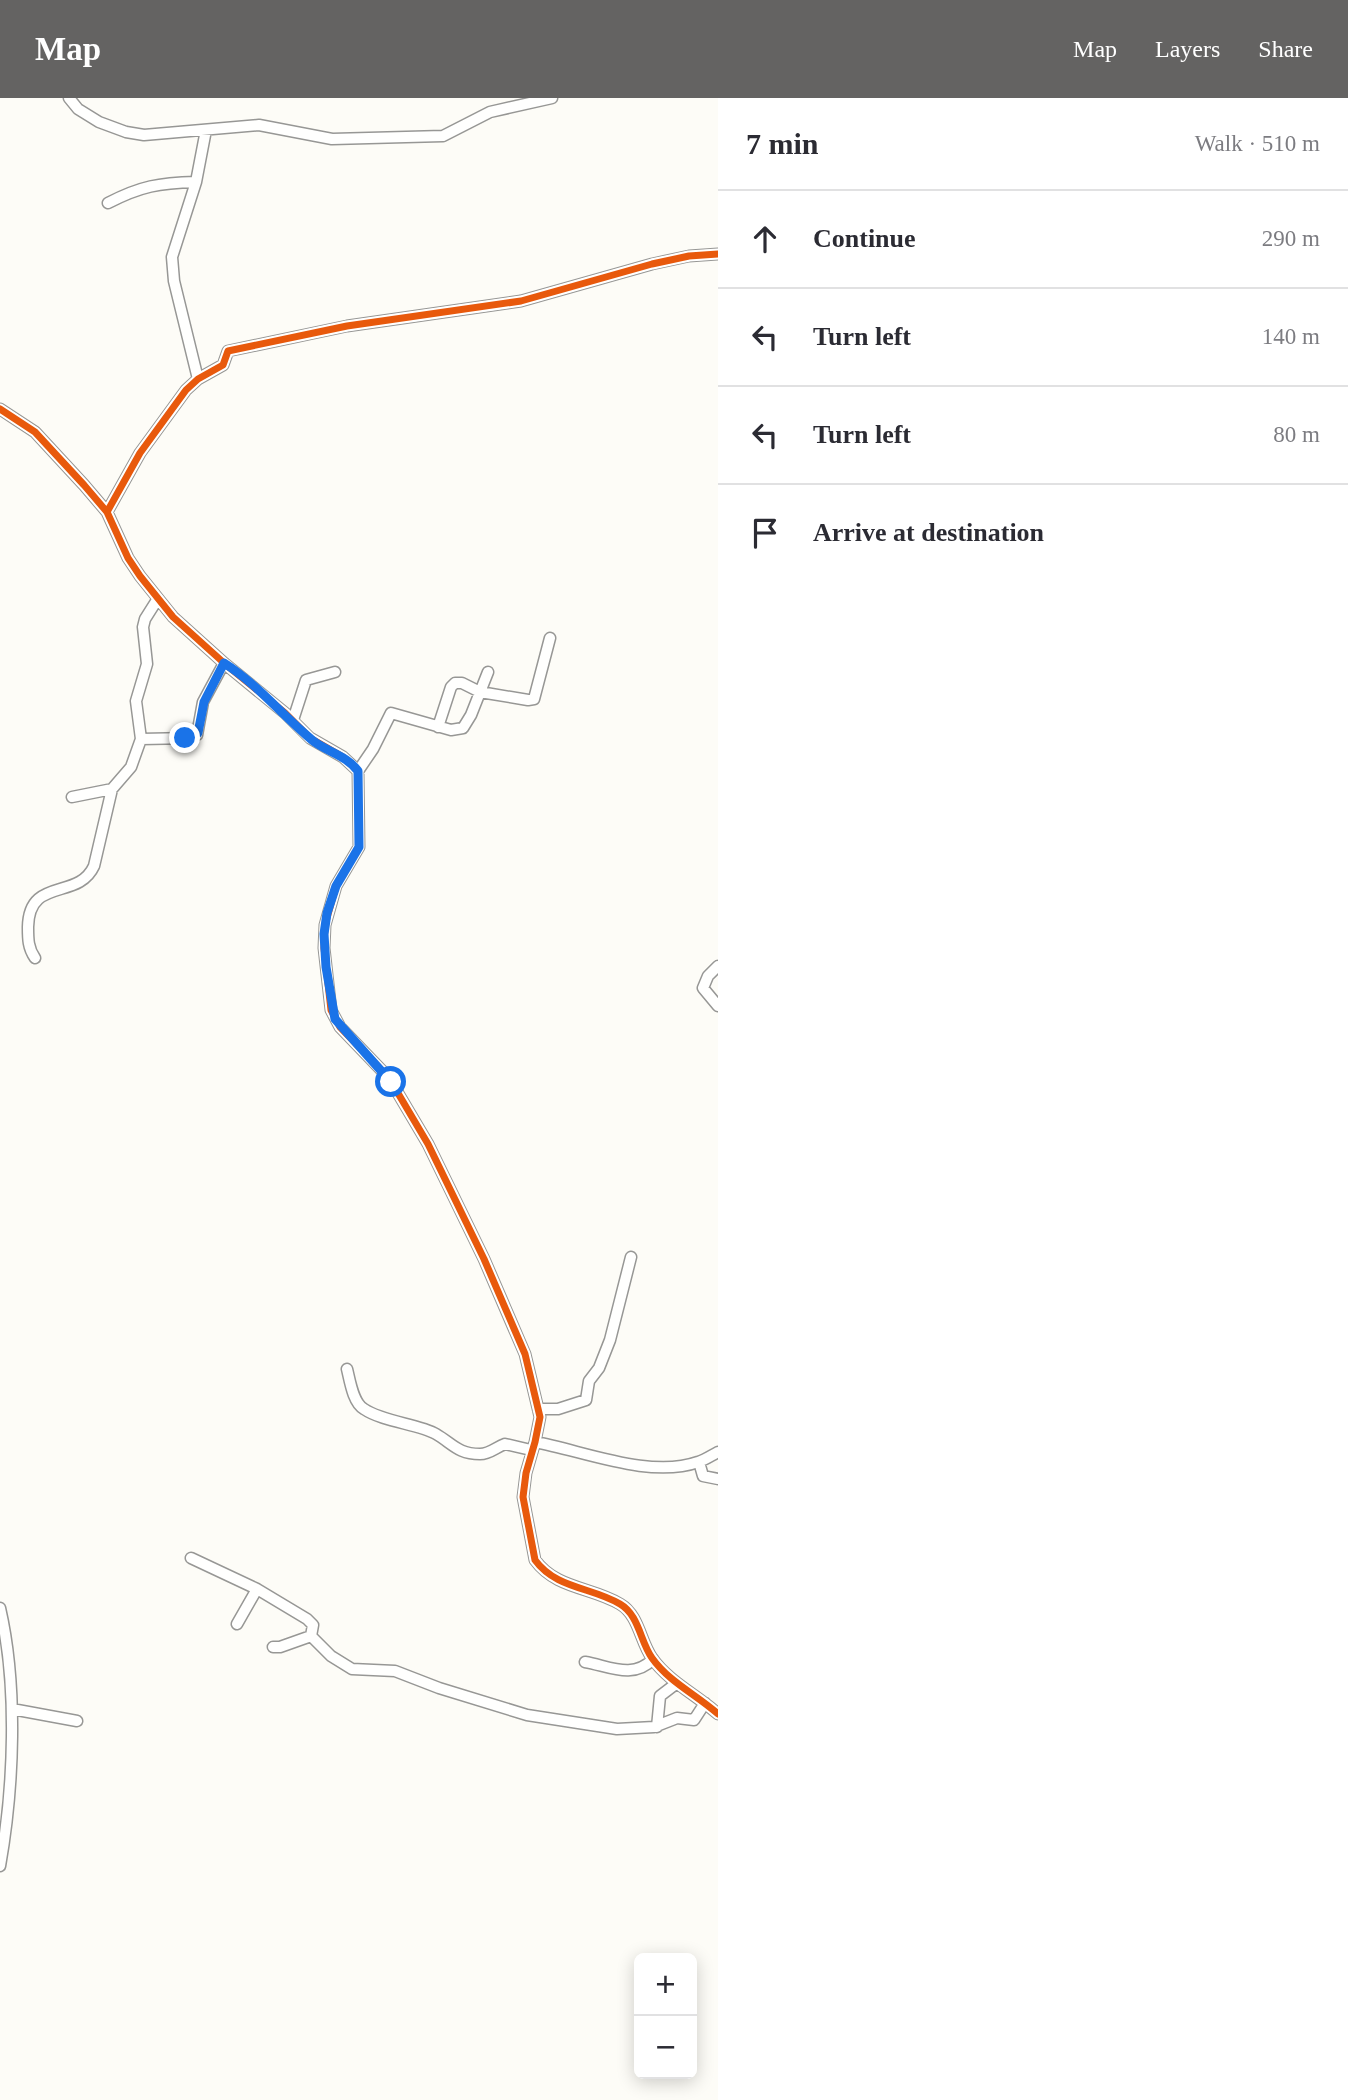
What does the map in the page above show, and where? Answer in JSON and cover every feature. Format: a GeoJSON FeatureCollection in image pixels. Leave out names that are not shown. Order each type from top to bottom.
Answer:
{"type":"FeatureCollection","features":[{"type":"Feature","properties":{"kind":"street"},"geometry":{"type":"LineString","coordinates":[[69,98],[78,109],[99,122],[134,134],[259,125],[279,127],[294,134],[332,139],[390,136],[435,138],[490,112],[552,98]]}},
{"type":"Feature","properties":{"kind":"street"},"geometry":{"type":"LineString","coordinates":[[198,379],[172,267],[175,246],[196,182],[206,130]]}},
{"type":"Feature","properties":{"kind":"street"},"geometry":{"type":"LineString","coordinates":[[108,203],[129,191],[196,182]]}},
{"type":"Feature","properties":{"kind":"street"},"geometry":{"type":"LineString","coordinates":[[107,512],[150,438],[186,390],[198,379],[223,365],[228,351],[367,323],[521,301],[652,264],[689,256],[718,254]]}},
{"type":"Feature","properties":{"kind":"street"},"geometry":{"type":"LineString","coordinates":[[0,409],[35,432],[107,512],[128,558],[157,600],[316,743],[343,757],[358,771]]}},
{"type":"Feature","properties":{"kind":"street"},"geometry":{"type":"LineString","coordinates":[[35,958],[29,950],[31,908],[39,897],[50,891],[66,888],[90,876],[112,789],[131,766],[141,739],[136,701],[147,657],[142,626],[157,600]]}},
{"type":"Feature","properties":{"kind":"street"},"geometry":{"type":"LineString","coordinates":[[438,727],[453,684],[462,683],[480,692],[534,699],[550,638]]}},
{"type":"Feature","properties":{"kind":"street"},"geometry":{"type":"LineString","coordinates":[[141,739],[191,738],[197,735],[204,702],[224,663]]}},
{"type":"Feature","properties":{"kind":"street"},"geometry":{"type":"LineString","coordinates":[[488,671],[471,715],[463,728],[457,731],[391,713],[387,716],[373,749],[358,771],[359,847],[336,886],[327,913],[324,934],[333,1014],[340,1027],[389,1078],[436,1159],[515,1330],[529,1368],[538,1409],[539,1425],[526,1473],[523,1497],[535,1560],[541,1568],[560,1581],[613,1600],[630,1611],[642,1642],[653,1659],[677,1683],[718,1714]]}},
{"type":"Feature","properties":{"kind":"street"},"geometry":{"type":"LineString","coordinates":[[293,720],[306,680],[335,672]]}},
{"type":"Feature","properties":{"kind":"street"},"geometry":{"type":"LineString","coordinates":[[72,797],[112,789]]}},
{"type":"Feature","properties":{"kind":"street"},"geometry":{"type":"LineString","coordinates":[[718,966],[708,976],[703,988],[718,1006]]}},
{"type":"Feature","properties":{"kind":"street"},"geometry":{"type":"LineString","coordinates":[[538,1409],[558,1409],[586,1400],[589,1381],[599,1368],[610,1340],[631,1257]]}},
{"type":"Feature","properties":{"kind":"street"},"geometry":{"type":"LineString","coordinates":[[346,1370],[355,1396],[364,1409],[401,1424],[435,1433],[449,1445],[468,1453],[488,1453],[505,1444],[668,1467],[699,1462],[718,1452]]}},
{"type":"Feature","properties":{"kind":"street"},"geometry":{"type":"LineString","coordinates":[[699,1462],[704,1476],[718,1479]]}},
{"type":"Feature","properties":{"kind":"street"},"geometry":{"type":"LineString","coordinates":[[191,1558],[257,1589],[311,1622],[311,1636]]}},
{"type":"Feature","properties":{"kind":"street"},"geometry":{"type":"LineString","coordinates":[[237,1624],[257,1589]]}},
{"type":"Feature","properties":{"kind":"street"},"geometry":{"type":"LineString","coordinates":[[0,1608],[8,1655],[12,1709],[8,1811],[0,1866]]}},
{"type":"Feature","properties":{"kind":"street"},"geometry":{"type":"LineString","coordinates":[[273,1647],[311,1636]]}},
{"type":"Feature","properties":{"kind":"street"},"geometry":{"type":"LineString","coordinates":[[311,1636],[331,1656],[352,1669],[395,1671],[501,1708],[571,1724],[617,1729],[657,1727],[677,1718],[694,1720],[705,1703]]}},
{"type":"Feature","properties":{"kind":"street"},"geometry":{"type":"LineString","coordinates":[[585,1662],[638,1671],[653,1659]]}},
{"type":"Feature","properties":{"kind":"street"},"geometry":{"type":"LineString","coordinates":[[657,1727],[660,1696],[677,1683]]}},
{"type":"Feature","properties":{"kind":"street"},"geometry":{"type":"LineString","coordinates":[[12,1709],[77,1721]]}},
{"type":"Feature","properties":{"kind":"cycle path"},"geometry":{"type":"LineString","coordinates":[[107,512],[140,453],[186,390],[198,379],[223,365],[228,351],[347,326],[521,301],[652,264],[689,256],[718,254]]}},
{"type":"Feature","properties":{"kind":"cycle path"},"geometry":{"type":"LineString","coordinates":[[0,409],[35,432],[107,512],[128,558],[173,617],[285,713],[310,738],[343,757],[358,771],[359,847],[336,886],[325,925],[324,948],[331,1010],[340,1027],[389,1078],[428,1144],[484,1259],[525,1354],[540,1417],[523,1497],[535,1560],[553,1577],[609,1598],[626,1609],[659,1667],[718,1714]]}},
{"type":"Feature","properties":{"kind":"route"},"geometry":{"type":"LineString","coordinates":[[185,738],[194,737],[198,733],[208,690],[224,663],[285,713],[316,743],[343,757],[358,771],[359,847],[336,886],[327,913],[324,934],[326,967],[331,1010],[335,1019],[391,1082]]}}]}
